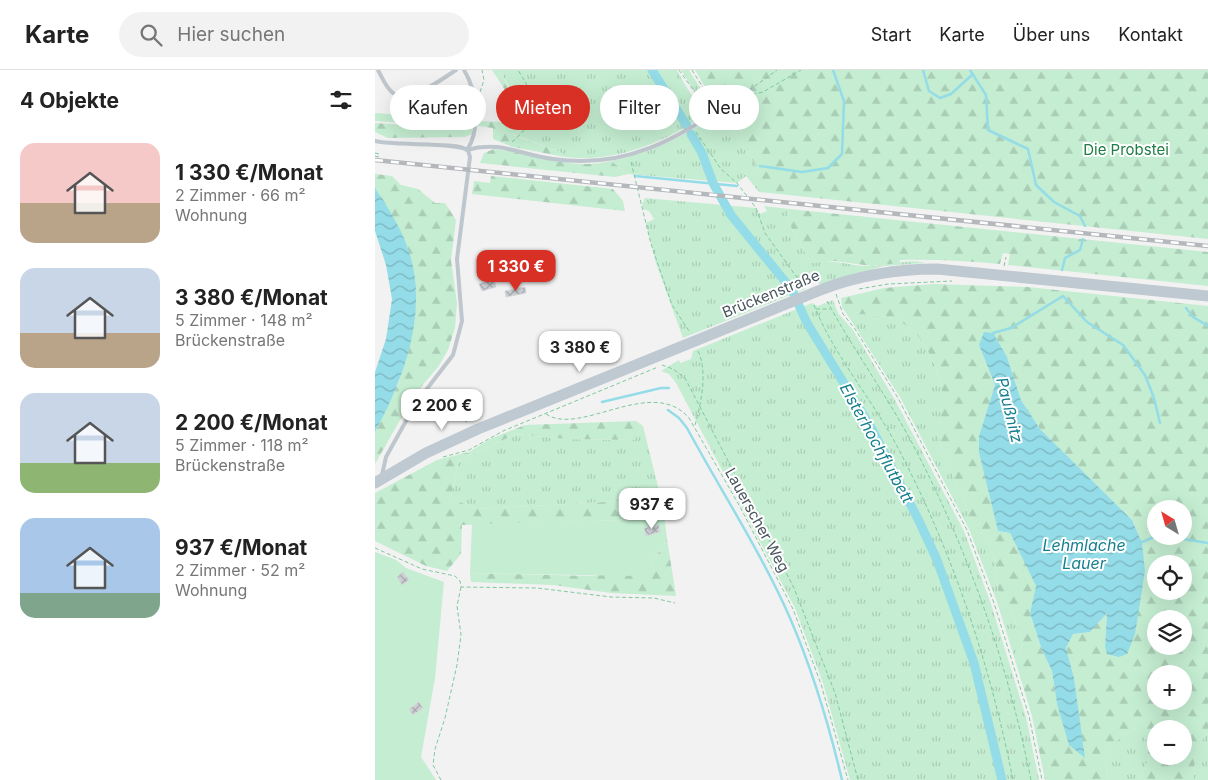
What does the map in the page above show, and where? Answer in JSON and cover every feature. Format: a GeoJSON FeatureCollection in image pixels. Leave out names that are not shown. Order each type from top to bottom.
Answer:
{"type":"FeatureCollection","features":[{"type":"Feature","properties":{"kind":"main road","name":"Brückenstraße"},"geometry":{"type":"LineString","coordinates":[[378,481],[426,453],[478,429],[823,289],[868,275],[896,271],[937,269],[1208,296]]}},
{"type":"Feature","properties":{"kind":"lane"},"geometry":{"type":"LineString","coordinates":[[378,70],[391,92],[397,96],[409,98],[456,70]]}},
{"type":"Feature","properties":{"kind":"lane"},"geometry":{"type":"LineString","coordinates":[[464,70],[472,85]]}},
{"type":"Feature","properties":{"kind":"lane"},"geometry":{"type":"LineString","coordinates":[[467,150],[483,145],[553,159],[603,160],[631,154],[662,144],[689,129]]}},
{"type":"Feature","properties":{"kind":"lane"},"geometry":{"type":"LineString","coordinates":[[467,150],[474,140],[474,130]]}},
{"type":"Feature","properties":{"kind":"lane"},"geometry":{"type":"LineString","coordinates":[[375,141],[422,146],[461,146],[467,150],[470,157],[457,259],[462,321],[453,355],[416,404],[386,456],[378,481]]}},
{"type":"Feature","properties":{"kind":"path"},"geometry":{"type":"LineString","coordinates":[[482,70],[484,80],[482,85]]}},
{"type":"Feature","properties":{"kind":"path"},"geometry":{"type":"LineString","coordinates":[[505,148],[527,129],[532,119],[534,108],[532,96],[518,70]]}},
{"type":"Feature","properties":{"kind":"path"},"geometry":{"type":"LineString","coordinates":[[679,70],[689,86]]}},
{"type":"Feature","properties":{"kind":"path"},"geometry":{"type":"LineString","coordinates":[[692,70],[701,85]]}},
{"type":"Feature","properties":{"kind":"path"},"geometry":{"type":"LineString","coordinates":[[756,85],[777,70]]}},
{"type":"Feature","properties":{"kind":"path"},"geometry":{"type":"LineString","coordinates":[[759,93],[801,70]]}},
{"type":"Feature","properties":{"kind":"path"},"geometry":{"type":"LineString","coordinates":[[695,130],[721,169],[737,183],[756,208],[765,233],[803,286]]}},
{"type":"Feature","properties":{"kind":"path"},"geometry":{"type":"LineString","coordinates":[[375,153],[380,154],[379,157],[375,156]]}},
{"type":"Feature","properties":{"kind":"path"},"geometry":{"type":"LineString","coordinates":[[631,154],[632,169],[651,244],[672,305],[691,334]]}},
{"type":"Feature","properties":{"kind":"path"},"geometry":{"type":"LineString","coordinates":[[1005,263],[1006,256]]}},
{"type":"Feature","properties":{"kind":"path"},"geometry":{"type":"LineString","coordinates":[[850,290],[889,284],[954,281]]}},
{"type":"Feature","properties":{"kind":"path"},"geometry":{"type":"LineString","coordinates":[[843,292],[836,294],[843,314],[855,329],[903,406],[967,530],[994,603],[1027,708],[1042,780]]}},
{"type":"Feature","properties":{"kind":"path"},"geometry":{"type":"LineString","coordinates":[[827,301],[899,420],[957,535],[983,600],[1005,670],[1031,780]]}},
{"type":"Feature","properties":{"kind":"path"},"geometry":{"type":"LineString","coordinates":[[813,304],[897,446],[939,536],[985,659],[1013,780]]}},
{"type":"Feature","properties":{"kind":"path"},"geometry":{"type":"LineString","coordinates":[[816,309],[831,309]]}},
{"type":"Feature","properties":{"kind":"path"},"geometry":{"type":"LineString","coordinates":[[695,426],[700,409],[702,381],[701,356],[697,349]]}},
{"type":"Feature","properties":{"kind":"path"},"geometry":{"type":"LineString","coordinates":[[437,459],[469,450],[503,431],[669,361]]}},
{"type":"Feature","properties":{"kind":"path"},"geometry":{"type":"LineString","coordinates":[[662,365],[673,369],[685,378],[765,528],[794,588],[835,692],[858,780]]}},
{"type":"Feature","properties":{"kind":"path","name":"Lauerscher Weg"},"geometry":{"type":"LineString","coordinates":[[546,414],[551,418],[574,418],[647,403],[662,402],[671,404],[684,411],[695,426],[793,609],[821,684],[848,780]]}},
{"type":"Feature","properties":{"kind":"path"},"geometry":{"type":"LineString","coordinates":[[375,548],[422,569],[455,576],[460,581],[461,586],[457,606],[461,635],[457,665],[445,718],[435,749],[433,766],[441,780]]}},
{"type":"Feature","properties":{"kind":"path"},"geometry":{"type":"LineString","coordinates":[[461,586],[537,588],[611,597],[654,598],[675,603]]}},
{"type":"Feature","properties":{"kind":"green space"},"geometry":{"type":"Polygon","coordinates":[[[492,70],[499,70],[507,85],[501,85],[492,70]]]}},
{"type":"Feature","properties":{"kind":"green space"},"geometry":{"type":"Polygon","coordinates":[[[499,70],[677,70],[689,92],[689,126],[654,143],[611,156],[589,158],[565,157],[560,152],[512,134],[513,130],[590,130],[590,85],[508,85],[499,70]]]}},
{"type":"Feature","properties":{"kind":"green space"},"geometry":{"type":"Polygon","coordinates":[[[681,70],[689,70],[698,85],[690,85],[681,70]]]}},
{"type":"Feature","properties":{"kind":"green space","name":"Die Probstei"},"geometry":{"type":"Polygon","coordinates":[[[695,70],[1208,70],[1208,239],[759,192],[759,171],[733,130],[759,130],[759,85],[704,85],[695,70]]]}},
{"type":"Feature","properties":{"kind":"green space"},"geometry":{"type":"Polygon","coordinates":[[[375,113],[390,114],[390,122],[375,121],[375,113]]]}},
{"type":"Feature","properties":{"kind":"green space"},"geometry":{"type":"Polygon","coordinates":[[[486,121],[496,122],[496,130],[514,130],[513,135],[560,152],[565,157],[513,147],[493,139],[493,128],[486,127],[486,121]]]}},
{"type":"Feature","properties":{"kind":"green space"},"geometry":{"type":"Polygon","coordinates":[[[375,123],[390,124],[390,130],[472,130],[472,134],[465,137],[388,138],[375,132],[375,123]]]}},
{"type":"Feature","properties":{"kind":"green space"},"geometry":{"type":"Polygon","coordinates":[[[692,130],[733,130],[759,171],[759,192],[746,176],[737,183],[628,174],[611,161],[647,151],[692,130]]]}},
{"type":"Feature","properties":{"kind":"green space"},"geometry":{"type":"Polygon","coordinates":[[[494,149],[567,163],[596,164],[611,161],[628,174],[615,177],[480,163],[484,153],[494,149]]]}},
{"type":"Feature","properties":{"kind":"green space"},"geometry":{"type":"Polygon","coordinates":[[[375,174],[392,176],[401,185],[418,189],[435,203],[445,203],[456,220],[451,260],[457,303],[455,328],[448,350],[438,367],[415,394],[375,464],[375,432],[399,382],[414,324],[416,297],[403,237],[375,188],[375,174]]]}},
{"type":"Feature","properties":{"kind":"green space"},"geometry":{"type":"Polygon","coordinates":[[[491,176],[613,189],[623,201],[625,211],[472,194],[474,181],[490,183],[491,176]]]}},
{"type":"Feature","properties":{"kind":"green space"},"geometry":{"type":"Polygon","coordinates":[[[645,198],[756,208],[760,214],[767,211],[764,206],[789,209],[786,218],[811,263],[835,262],[874,266],[907,261],[925,263],[884,266],[820,284],[812,280],[804,283],[805,289],[683,338],[656,263],[646,223],[654,219],[649,211],[643,209],[642,204],[645,198]]]}},
{"type":"Feature","properties":{"kind":"green space"},"geometry":{"type":"Polygon","coordinates":[[[789,209],[1208,252],[1208,286],[1008,265],[1010,254],[1003,253],[1000,264],[925,260],[900,260],[900,263],[872,266],[834,261],[811,263],[786,218],[789,209]]]}},
{"type":"Feature","properties":{"kind":"green space"},"geometry":{"type":"Polygon","coordinates":[[[934,284],[1028,287],[1208,306],[1208,733],[1198,749],[1194,780],[1139,780],[1147,762],[1147,765],[1192,765],[1192,720],[1147,720],[1147,740],[1135,729],[1112,743],[1105,762],[1108,780],[1045,780],[1032,716],[1015,660],[1023,644],[1012,612],[999,594],[995,573],[996,562],[986,539],[970,516],[939,441],[942,388],[936,368],[916,333],[896,318],[861,314],[850,319],[842,307],[841,298],[884,288],[934,284]],[[979,345],[995,385],[979,436],[979,453],[998,531],[1010,533],[1036,586],[1030,613],[1042,650],[1052,671],[1057,704],[1084,757],[1074,678],[1066,648],[1073,634],[1090,632],[1107,613],[1105,646],[1142,543],[1132,520],[1040,429],[1021,400],[1007,357],[979,345]]]}},
{"type":"Feature","properties":{"kind":"green space","name":"Elsterhochflutbett"},"geometry":{"type":"Polygon","coordinates":[[[833,300],[838,313],[853,330],[895,400],[964,531],[991,604],[1026,717],[1039,780],[850,780],[823,683],[795,608],[676,383],[669,374],[661,371],[679,360],[680,363],[691,359],[693,351],[812,303],[818,306],[833,300]]]}},
{"type":"Feature","properties":{"kind":"green space"},"geometry":{"type":"Polygon","coordinates":[[[861,314],[896,318],[916,333],[936,368],[942,388],[939,441],[970,516],[986,539],[996,562],[995,573],[999,594],[1012,612],[1023,644],[1015,660],[997,602],[969,529],[900,397],[850,319],[861,314]]]}},
{"type":"Feature","properties":{"kind":"green space"},"geometry":{"type":"Polygon","coordinates":[[[636,421],[643,426],[634,440],[566,439],[516,434],[459,460],[451,498],[476,509],[661,499],[664,515],[623,520],[462,525],[461,554],[447,571],[426,566],[375,541],[375,493],[437,460],[469,452],[490,439],[525,425],[636,421]]]}},
{"type":"Feature","properties":{"kind":"green space"},"geometry":{"type":"Polygon","coordinates":[[[643,426],[661,499],[476,509],[451,498],[459,460],[516,434],[566,439],[634,440],[643,426]]]}},
{"type":"Feature","properties":{"kind":"green space"},"geometry":{"type":"Polygon","coordinates":[[[664,515],[667,539],[650,566],[630,576],[470,573],[472,524],[623,520],[664,515]]]}},
{"type":"Feature","properties":{"kind":"green space"},"geometry":{"type":"Polygon","coordinates":[[[667,539],[676,596],[611,593],[553,585],[471,582],[470,573],[593,576],[650,566],[667,539]]]}},
{"type":"Feature","properties":{"kind":"green space"},"geometry":{"type":"Polygon","coordinates":[[[375,552],[396,560],[406,568],[444,582],[435,678],[421,757],[436,780],[375,780],[375,552]]]}},
{"type":"Feature","properties":{"kind":"green space"},"geometry":{"type":"Polygon","coordinates":[[[1135,729],[1147,739],[1147,762],[1139,780],[1108,780],[1105,762],[1112,742],[1135,729]]]}},
{"type":"Feature","properties":{"kind":"green space"},"geometry":{"type":"Polygon","coordinates":[[[1208,733],[1208,780],[1194,780],[1198,749],[1208,733]]]}},
{"type":"Feature","properties":{"kind":"water"},"geometry":{"type":"Polygon","coordinates":[[[375,188],[404,237],[415,277],[416,300],[410,346],[403,369],[395,391],[375,432],[375,372],[386,339],[392,299],[386,265],[375,231],[375,188]]]}},
{"type":"Feature","properties":{"kind":"water","name":"Lehmlache Lauer"},"geometry":{"type":"Polygon","coordinates":[[[984,332],[993,333],[1007,357],[1021,400],[1040,429],[1132,520],[1142,543],[1145,571],[1135,634],[1127,654],[1119,657],[1107,654],[1105,646],[1107,613],[1090,632],[1073,634],[1066,648],[1074,678],[1085,758],[1069,745],[1057,704],[1052,671],[1042,650],[1030,613],[1036,586],[1010,533],[998,531],[979,453],[979,436],[995,385],[979,345],[984,332]]]}},
{"type":"Feature","properties":{"kind":"building"},"geometry":{"type":"Polygon","coordinates":[[[494,279],[496,287],[482,291],[479,284],[494,279]]]}},
{"type":"Feature","properties":{"kind":"building"},"geometry":{"type":"Polygon","coordinates":[[[525,287],[526,293],[506,297],[505,291],[525,287]]]}},
{"type":"Feature","properties":{"kind":"building"},"geometry":{"type":"Polygon","coordinates":[[[659,525],[660,532],[646,536],[644,528],[659,525]]]}},
{"type":"Feature","properties":{"kind":"building"},"geometry":{"type":"Polygon","coordinates":[[[403,572],[409,580],[402,585],[397,577],[403,572]]]}},
{"type":"Feature","properties":{"kind":"building"},"geometry":{"type":"Polygon","coordinates":[[[419,702],[423,708],[413,715],[409,709],[419,702]]]}},
{"type":"Feature","properties":{"kind":"waterway","name":"Elsterhochflutbett"},"geometry":{"type":"LineString","coordinates":[[652,70],[687,126]]}},
{"type":"Feature","properties":{"kind":"waterway"},"geometry":{"type":"LineString","coordinates":[[760,166],[802,172],[828,168],[842,154],[844,101],[833,70]]}},
{"type":"Feature","properties":{"kind":"waterway"},"geometry":{"type":"LineString","coordinates":[[923,70],[929,91],[940,98],[951,94],[973,74]]}},
{"type":"Feature","properties":{"kind":"waterway","name":"Paußnitz"},"geometry":{"type":"LineString","coordinates":[[970,70],[986,95],[988,130],[1028,149],[1036,185],[1054,202],[1080,216],[1085,226]]}},
{"type":"Feature","properties":{"kind":"waterway","name":"Elsterhochflutbett"},"geometry":{"type":"LineString","coordinates":[[691,134],[702,153],[713,183],[731,215],[792,290],[807,323],[872,429],[919,521],[937,560],[974,663],[1002,780]]}},
{"type":"Feature","properties":{"kind":"waterway"},"geometry":{"type":"LineString","coordinates":[[635,176],[737,186]]}},
{"type":"Feature","properties":{"kind":"waterway","name":"Paußnitz"},"geometry":{"type":"LineString","coordinates":[[1062,270],[1065,258],[1080,250],[1083,239]]}},
{"type":"Feature","properties":{"kind":"waterway"},"geometry":{"type":"LineString","coordinates":[[993,336],[993,333],[1011,328],[1063,296],[1087,322],[1123,345],[1145,375],[1154,398],[1160,423]]}},
{"type":"Feature","properties":{"kind":"waterway"},"geometry":{"type":"LineString","coordinates":[[1186,308],[1193,317],[1208,326]]}},
{"type":"Feature","properties":{"kind":"waterway"},"geometry":{"type":"LineString","coordinates":[[602,402],[661,388],[669,388]]}},
{"type":"Feature","properties":{"kind":"waterway"},"geometry":{"type":"LineString","coordinates":[[668,410],[679,418],[687,428],[754,545],[779,593],[813,677],[842,780]]}},
{"type":"Feature","properties":{"kind":"waterway","name":"Paußnitz"},"geometry":{"type":"LineString","coordinates":[[1140,543],[1147,540]]}},
{"type":"Feature","properties":{"kind":"waterway","name":"Paußnitz"},"geometry":{"type":"LineString","coordinates":[[1193,541],[1208,543]]}},
{"type":"Feature","properties":{"kind":"railway"},"geometry":{"type":"LineString","coordinates":[[375,160],[1208,246]]}}]}
